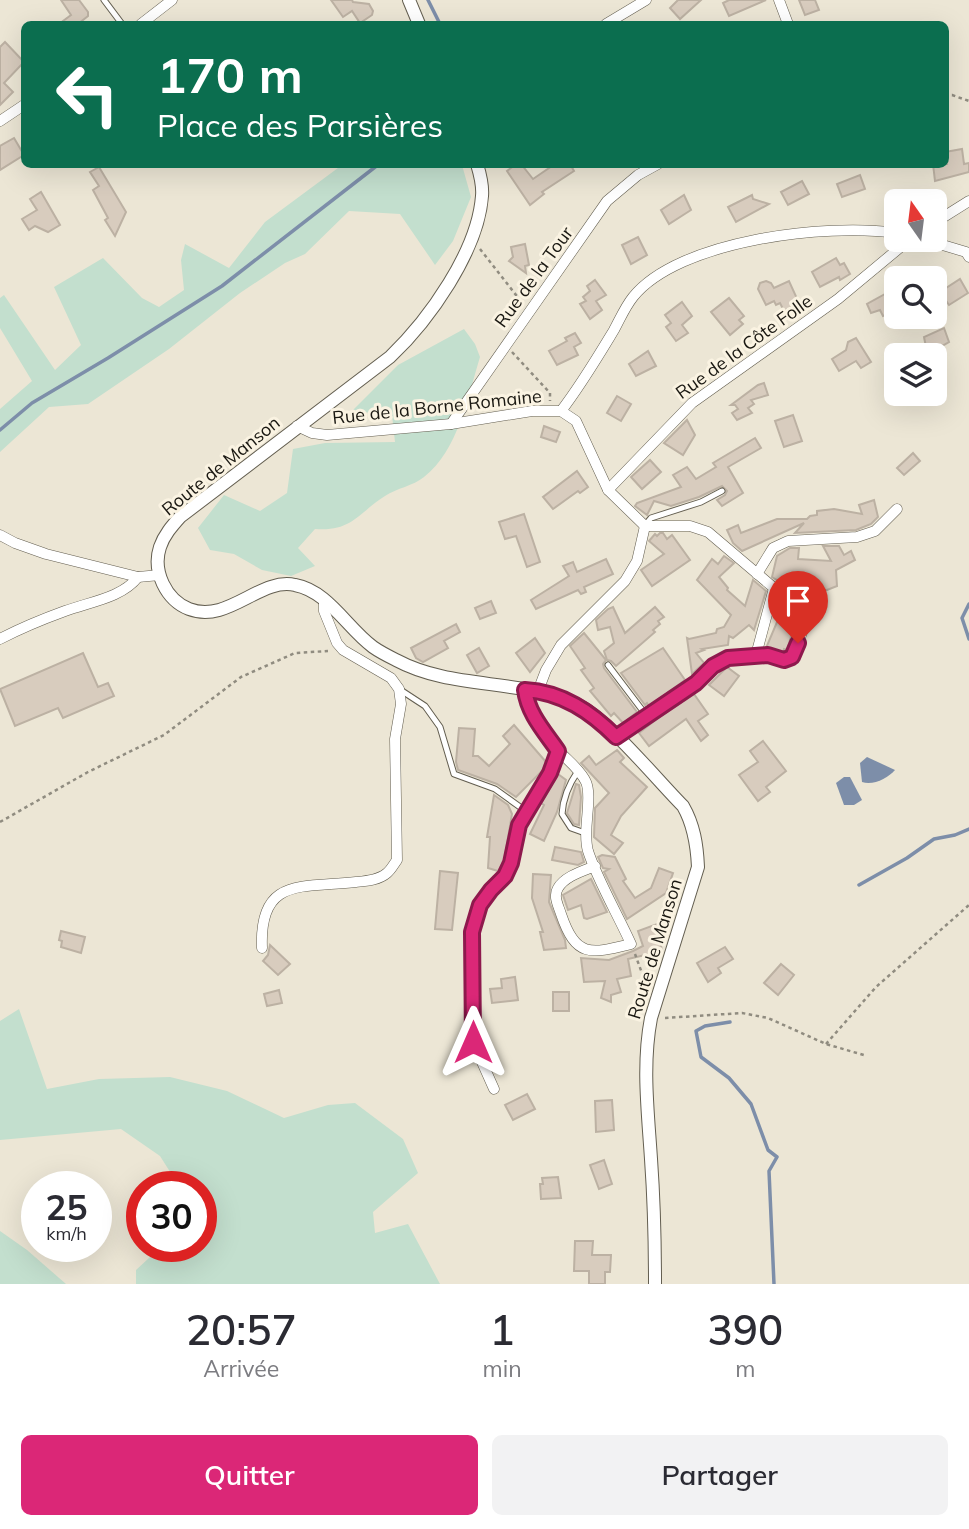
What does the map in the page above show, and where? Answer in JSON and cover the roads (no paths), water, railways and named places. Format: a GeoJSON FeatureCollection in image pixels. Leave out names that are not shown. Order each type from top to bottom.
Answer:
{"type":"FeatureCollection","features":[{"type":"Feature","properties":{"kind":"street"},"geometry":{"type":"LineString","coordinates":[[145,21],[172,0]]}},
{"type":"Feature","properties":{"kind":"street"},"geometry":{"type":"LineString","coordinates":[[409,0],[418,21]]}},
{"type":"Feature","properties":{"kind":"street"},"geometry":{"type":"LineString","coordinates":[[610,21],[632,4],[646,0]]}},
{"type":"Feature","properties":{"kind":"street"},"geometry":{"type":"LineString","coordinates":[[779,0],[787,21]]}},
{"type":"Feature","properties":{"kind":"street"},"geometry":{"type":"LineString","coordinates":[[0,121],[21,107]]}},
{"type":"Feature","properties":{"kind":"street","name":"Route de Manson"},"geometry":{"type":"LineString","coordinates":[[160,575],[157,559],[160,547],[180,517],[390,357],[408,340],[452,277],[472,238],[482,194],[478,168]]}},
{"type":"Feature","properties":{"kind":"street","name":"Rue de la Tour"},"geometry":{"type":"LineString","coordinates":[[451,424],[607,201],[651,168]]}},
{"type":"Feature","properties":{"kind":"street"},"geometry":{"type":"LineString","coordinates":[[947,215],[969,201]]}},
{"type":"Feature","properties":{"kind":"street"},"geometry":{"type":"LineString","coordinates":[[556,411],[578,389],[632,298],[653,277],[683,261],[763,237],[826,230],[884,231]]}},
{"type":"Feature","properties":{"kind":"street"},"geometry":{"type":"LineString","coordinates":[[947,247],[966,253],[969,257]]}},
{"type":"Feature","properties":{"kind":"street","name":"Rue de la Côte Folle"},"geometry":{"type":"LineString","coordinates":[[608,490],[692,403],[838,299],[895,252]]}},
{"type":"Feature","properties":{"kind":"street","name":"Rue de la Borne Romaine"},"geometry":{"type":"LineString","coordinates":[[297,426],[312,433],[327,435],[451,424],[532,411],[556,411],[576,421],[608,490],[645,526]]}},
{"type":"Feature","properties":{"kind":"street"},"geometry":{"type":"LineString","coordinates":[[757,574],[773,548],[788,541],[858,537],[876,531],[897,509]]}},
{"type":"Feature","properties":{"kind":"street"},"geometry":{"type":"LineString","coordinates":[[595,866],[566,879],[557,888],[556,898],[569,937],[578,947],[602,951],[631,944],[595,866],[589,853],[585,833],[588,792],[586,783],[565,755],[558,751],[527,704],[531,691],[561,645],[625,581],[637,561],[645,526],[690,526],[708,532],[774,588],[789,587],[806,596],[809,603],[792,657],[784,660],[768,655],[728,658],[713,666],[696,683],[616,737]]}},
{"type":"Feature","properties":{"kind":"street"},"geometry":{"type":"LineString","coordinates":[[0,535],[46,554],[138,577],[160,575],[164,587],[172,596],[189,609],[205,612],[231,607],[260,592],[290,583],[305,586],[324,600],[372,647],[422,672],[449,680],[531,691]]}},
{"type":"Feature","properties":{"kind":"street"},"geometry":{"type":"LineString","coordinates":[[0,639],[67,610],[120,592],[130,587],[138,577]]}},
{"type":"Feature","properties":{"kind":"street"},"geometry":{"type":"LineString","coordinates":[[756,656],[774,588]]}},
{"type":"Feature","properties":{"kind":"street"},"geometry":{"type":"LineString","coordinates":[[262,948],[261,925],[266,908],[275,897],[290,889],[372,880],[388,873],[397,860],[395,739],[401,704],[399,689],[391,678],[343,650],[337,643],[324,611],[324,600]]}},
{"type":"Feature","properties":{"kind":"street","name":"Route de Manson"},"geometry":{"type":"LineString","coordinates":[[531,691],[581,707],[616,737],[683,806],[691,822],[697,845],[698,867],[651,1018],[647,1039],[646,1085],[654,1208],[655,1284]]}},
{"type":"Feature","properties":{"kind":"street"},"geometry":{"type":"LineString","coordinates":[[494,1089],[473,1042],[472,932],[480,905],[505,876],[511,863],[519,825],[550,773],[558,751]]}},
{"type":"Feature","properties":{"kind":"lane"},"geometry":{"type":"LineString","coordinates":[[104,0],[120,21]]}},
{"type":"Feature","properties":{"kind":"lane"},"geometry":{"type":"LineString","coordinates":[[645,526],[651,518],[701,502],[722,491]]}},
{"type":"Feature","properties":{"kind":"lane"},"geometry":{"type":"LineString","coordinates":[[608,666],[646,715]]}},
{"type":"Feature","properties":{"kind":"lane"},"geometry":{"type":"LineString","coordinates":[[399,689],[425,706],[440,727],[454,774],[495,789],[527,812]]}},
{"type":"Feature","properties":{"kind":"lane"},"geometry":{"type":"LineString","coordinates":[[578,771],[570,783],[562,814],[571,828],[585,833]]}},
{"type":"Feature","properties":{"kind":"water"},"geometry":{"type":"Polygon","coordinates":[[[867,757],[895,770],[880,780],[862,782],[860,763],[867,757]]]}},
{"type":"Feature","properties":{"kind":"water"},"geometry":{"type":"Polygon","coordinates":[[[844,777],[850,777],[862,800],[854,805],[844,805],[836,783],[844,777]]]}},
{"type":"Feature","properties":{"kind":"waterway"},"geometry":{"type":"LineString","coordinates":[[428,0],[438,21]]}},
{"type":"Feature","properties":{"kind":"waterway"},"geometry":{"type":"LineString","coordinates":[[0,430],[32,403],[222,286],[374,168]]}},
{"type":"Feature","properties":{"kind":"waterway"},"geometry":{"type":"LineString","coordinates":[[969,604],[962,618],[969,639]]}},
{"type":"Feature","properties":{"kind":"waterway"},"geometry":{"type":"LineString","coordinates":[[859,885],[934,839],[969,829]]}},
{"type":"Feature","properties":{"kind":"waterway"},"geometry":{"type":"LineString","coordinates":[[730,1022],[705,1026],[696,1031],[701,1057],[729,1078],[751,1104],[768,1150],[777,1157],[769,1171],[774,1284]]}}]}
